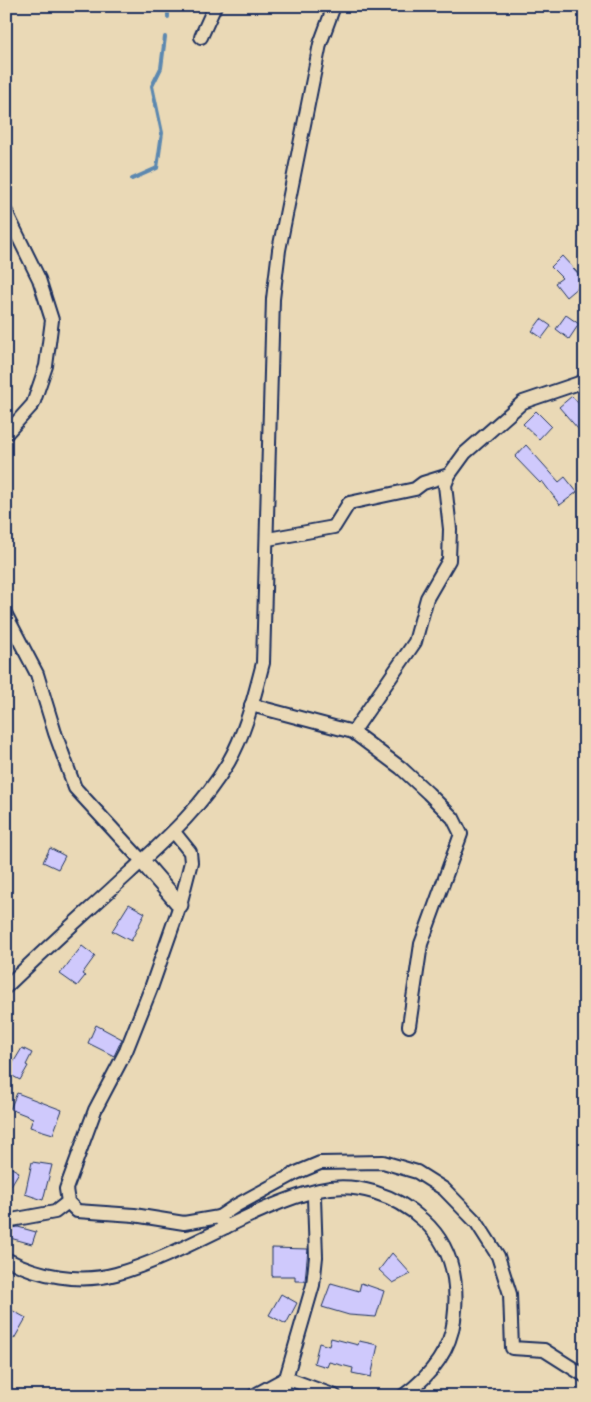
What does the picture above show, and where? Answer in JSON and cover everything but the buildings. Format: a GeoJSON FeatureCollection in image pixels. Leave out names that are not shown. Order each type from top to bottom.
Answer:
{"type":"FeatureCollection","features":[{"type":"Feature","properties":{"kind":"main road"},"geometry":{"type":"LineString","coordinates":[[142,861],[180,905]]}},
{"type":"Feature","properties":{"kind":"street"},"geometry":{"type":"LineString","coordinates":[[201,36],[215,6]]}},
{"type":"Feature","properties":{"kind":"street"},"geometry":{"type":"LineString","coordinates":[[6,987],[174,832],[206,797],[228,762],[242,733],[263,663],[268,539],[273,299],[279,250],[320,44],[334,6]]}},
{"type":"Feature","properties":{"kind":"street"},"geometry":{"type":"LineString","coordinates":[[6,212],[39,279],[52,320],[45,372],[34,404],[6,434]]}},
{"type":"Feature","properties":{"kind":"street"},"geometry":{"type":"LineString","coordinates":[[352,732],[414,642],[427,598],[449,560],[450,529],[445,485],[449,475],[465,453],[523,402],[585,381]]}},
{"type":"Feature","properties":{"kind":"street"},"geometry":{"type":"LineString","coordinates":[[268,539],[334,527],[349,503],[415,488],[449,475]]}},
{"type":"Feature","properties":{"kind":"street"},"geometry":{"type":"LineString","coordinates":[[6,615],[37,674],[55,733],[75,788],[142,861]]}},
{"type":"Feature","properties":{"kind":"street"},"geometry":{"type":"LineString","coordinates":[[251,706],[352,732],[400,768],[428,793],[453,818],[462,834],[421,944],[408,1026]]}},
{"type":"Feature","properties":{"kind":"street"},"geometry":{"type":"LineString","coordinates":[[174,832],[190,852],[180,905],[126,1052],[95,1110],[66,1189],[68,1202],[77,1211],[134,1215],[184,1223],[222,1222],[319,1190],[365,1189],[408,1206],[430,1226],[450,1259],[457,1295],[452,1333],[431,1372],[404,1396]]}},
{"type":"Feature","properties":{"kind":"street"},"geometry":{"type":"LineString","coordinates":[[6,1259],[45,1275],[81,1278],[114,1274],[184,1248],[222,1222],[237,1205],[296,1173],[320,1163],[384,1162],[417,1172],[444,1189],[477,1223],[498,1256],[510,1294],[512,1348],[544,1350],[585,1376]]}},
{"type":"Feature","properties":{"kind":"street"},"geometry":{"type":"LineString","coordinates":[[282,1396],[313,1285],[316,1257],[314,1197],[311,1193]]}},
{"type":"Feature","properties":{"kind":"street"},"geometry":{"type":"LineString","coordinates":[[6,1220],[55,1212],[68,1202]]}},
{"type":"Feature","properties":{"kind":"street"},"geometry":{"type":"LineString","coordinates":[[253,1396],[286,1378],[335,1396]]}},
{"type":"Feature","properties":{"kind":"waterway"},"geometry":{"type":"LineString","coordinates":[[168,6],[168,17]]}},
{"type":"Feature","properties":{"kind":"waterway"},"geometry":{"type":"LineString","coordinates":[[132,179],[157,168],[162,133],[152,86],[161,68],[165,37]]}}]}
